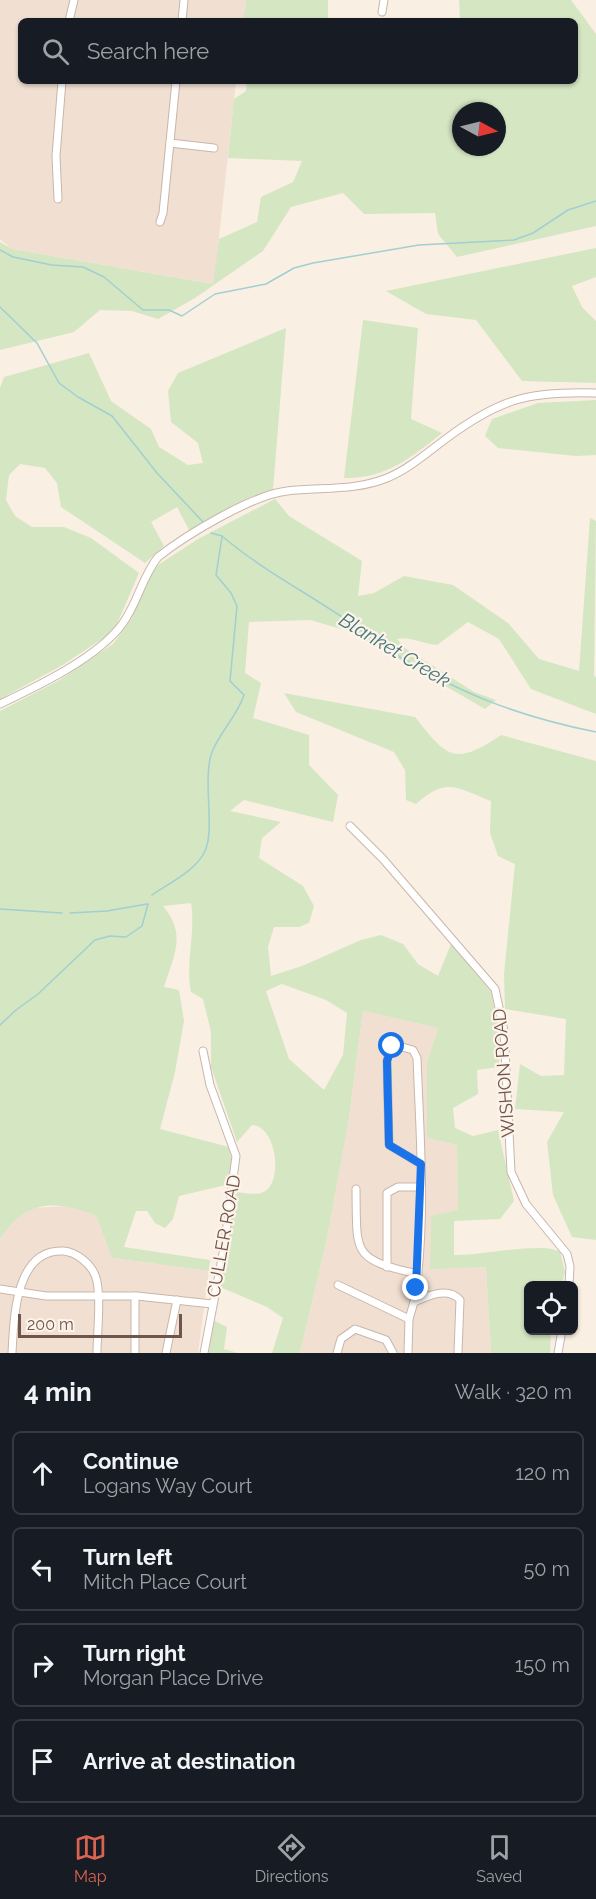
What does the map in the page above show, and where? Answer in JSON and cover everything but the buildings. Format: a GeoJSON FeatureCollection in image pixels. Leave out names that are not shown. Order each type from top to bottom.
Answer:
{"type":"FeatureCollection","features":[{"type":"Feature","properties":{"kind":"street"},"geometry":{"type":"LineString","coordinates":[[70,18],[74,0]]}},
{"type":"Feature","properties":{"kind":"street"},"geometry":{"type":"LineString","coordinates":[[182,18],[184,0]]}},
{"type":"Feature","properties":{"kind":"street"},"geometry":{"type":"LineString","coordinates":[[382,12],[384,0]]}},
{"type":"Feature","properties":{"kind":"street"},"geometry":{"type":"LineString","coordinates":[[58,199],[56,156],[62,84]]}},
{"type":"Feature","properties":{"kind":"street"},"geometry":{"type":"LineString","coordinates":[[160,222],[163,213],[176,84]]}},
{"type":"Feature","properties":{"kind":"street"},"geometry":{"type":"LineString","coordinates":[[170,143],[214,148]]}},
{"type":"Feature","properties":{"kind":"street"},"geometry":{"type":"LineString","coordinates":[[0,704],[78,661],[107,640],[128,616],[149,568],[158,558],[243,506],[280,492],[352,487],[384,479],[404,469],[488,411],[513,400],[537,394],[596,393]]}},
{"type":"Feature","properties":{"kind":"street","name":"WISHON ROAD"},"geometry":{"type":"LineString","coordinates":[[350,826],[383,859],[495,990],[504,1031],[507,1130],[512,1172],[526,1204],[567,1254],[570,1266],[569,1281]]}},
{"type":"Feature","properties":{"kind":"street"},"geometry":{"type":"LineString","coordinates":[[408,1353],[408,1319],[414,1302],[418,1274],[421,1164],[415,1052],[395,1045],[390,1048],[387,1061],[389,1145],[421,1164]]}},
{"type":"Feature","properties":{"kind":"street","name":"CULLER ROAD"},"geometry":{"type":"LineString","coordinates":[[203,1051],[210,1085],[236,1156],[224,1248],[204,1353]]}},
{"type":"Feature","properties":{"kind":"street"},"geometry":{"type":"LineString","coordinates":[[387,1267],[387,1193],[398,1187],[420,1187]]}},
{"type":"Feature","properties":{"kind":"street"},"geometry":{"type":"LineString","coordinates":[[356,1189],[357,1239],[360,1250],[374,1263],[418,1274]]}},
{"type":"Feature","properties":{"kind":"street"},"geometry":{"type":"LineString","coordinates":[[12,1353],[21,1292],[30,1264],[39,1255],[55,1251],[68,1252],[90,1267],[96,1277],[97,1353]]}},
{"type":"Feature","properties":{"kind":"street"},"geometry":{"type":"LineString","coordinates":[[338,1284],[408,1319]]}},
{"type":"Feature","properties":{"kind":"street"},"geometry":{"type":"LineString","coordinates":[[0,1289],[46,1296],[135,1296],[212,1304]]}},
{"type":"Feature","properties":{"kind":"street"},"geometry":{"type":"LineString","coordinates":[[414,1302],[442,1293],[459,1298],[461,1319],[459,1353]]}},
{"type":"Feature","properties":{"kind":"street"},"geometry":{"type":"LineString","coordinates":[[135,1296],[135,1353]]}},
{"type":"Feature","properties":{"kind":"street"},"geometry":{"type":"LineString","coordinates":[[166,1353],[177,1300]]}},
{"type":"Feature","properties":{"kind":"street"},"geometry":{"type":"LineString","coordinates":[[337,1353],[341,1339],[355,1329],[386,1340],[393,1353]]}},
{"type":"Feature","properties":{"kind":"street"},"geometry":{"type":"LineString","coordinates":[[558,1353],[561,1335]]}},
{"type":"Feature","properties":{"kind":"shaded area"},"geometry":{"type":"Polygon","coordinates":[[[0,0],[246,0],[243,18],[18,18],[18,84],[236,84],[214,284],[12,249],[0,239],[0,0]]]}},
{"type":"Feature","properties":{"kind":"shaded area"},"geometry":{"type":"Polygon","coordinates":[[[363,1011],[438,1028],[427,1061],[427,1138],[457,1145],[458,1210],[430,1268],[486,1267],[491,1353],[300,1353],[326,1243],[348,1125],[363,1011]]]}},
{"type":"Feature","properties":{"kind":"shaded area"},"geometry":{"type":"Polygon","coordinates":[[[73,1206],[96,1216],[112,1258],[209,1271],[198,1353],[0,1353],[0,1240],[11,1222],[31,1208],[73,1206]]]}},
{"type":"Feature","properties":{"kind":"green space"},"geometry":{"type":"Polygon","coordinates":[[[246,0],[328,0],[328,18],[243,18],[246,0]]]}},
{"type":"Feature","properties":{"kind":"green space"},"geometry":{"type":"Polygon","coordinates":[[[459,0],[571,0],[596,34],[596,226],[457,257],[438,234],[435,213],[364,214],[343,193],[291,207],[263,251],[195,298],[158,319],[132,311],[100,310],[74,332],[0,350],[0,242],[12,249],[213,284],[219,239],[257,222],[261,197],[293,182],[302,161],[228,158],[234,99],[246,91],[247,84],[578,84],[578,18],[460,18],[459,0]]]}},
{"type":"Feature","properties":{"kind":"green space"},"geometry":{"type":"Polygon","coordinates":[[[596,248],[596,277],[572,286],[582,307],[596,321],[596,383],[522,381],[476,320],[426,314],[386,291],[596,248]]]}},
{"type":"Feature","properties":{"kind":"green space"},"geometry":{"type":"Polygon","coordinates":[[[363,320],[418,328],[411,419],[442,433],[419,451],[385,471],[344,478],[363,320]]]}},
{"type":"Feature","properties":{"kind":"green space"},"geometry":{"type":"Polygon","coordinates":[[[286,328],[273,490],[251,497],[189,530],[177,507],[151,522],[164,546],[145,563],[61,507],[57,483],[45,468],[20,464],[9,475],[6,500],[15,516],[32,527],[64,527],[91,538],[139,573],[114,631],[61,666],[0,699],[0,388],[4,377],[89,353],[111,401],[151,429],[159,447],[188,465],[203,463],[198,443],[171,422],[168,391],[178,373],[286,328]]]}},
{"type":"Feature","properties":{"kind":"green space"},"geometry":{"type":"Polygon","coordinates":[[[596,400],[596,455],[576,456],[498,448],[485,436],[492,419],[538,403],[596,400]]]}},
{"type":"Feature","properties":{"kind":"green space"},"geometry":{"type":"Polygon","coordinates":[[[275,499],[289,516],[362,561],[358,596],[374,593],[404,576],[453,585],[508,623],[539,659],[579,671],[590,518],[596,521],[594,676],[596,677],[596,714],[531,689],[499,639],[468,622],[437,645],[397,639],[405,648],[474,692],[496,700],[485,709],[352,632],[310,620],[249,622],[245,673],[261,683],[253,718],[309,735],[309,765],[338,795],[333,822],[244,800],[230,811],[281,822],[262,838],[259,858],[303,886],[314,906],[309,923],[299,927],[274,927],[268,947],[271,976],[302,966],[361,940],[381,935],[403,944],[418,964],[438,976],[451,944],[491,992],[499,1033],[499,1067],[477,1070],[478,1094],[453,1108],[455,1128],[473,1136],[498,1130],[514,1201],[500,1219],[454,1221],[454,1255],[526,1248],[552,1249],[560,1252],[565,1272],[562,1281],[524,1281],[524,1335],[551,1335],[550,1353],[491,1353],[486,1267],[430,1269],[431,1216],[458,1210],[457,1145],[427,1138],[427,1061],[438,1028],[363,1011],[348,1125],[326,1243],[300,1353],[272,1353],[283,1318],[267,1307],[220,1287],[237,1192],[258,1194],[268,1188],[273,1180],[275,1157],[268,1135],[261,1128],[252,1125],[237,1142],[211,1067],[211,1032],[203,999],[191,992],[189,981],[191,903],[163,906],[175,926],[176,936],[174,955],[164,987],[179,990],[184,1021],[175,1072],[160,1129],[229,1147],[232,1162],[230,1184],[179,1196],[173,1219],[165,1228],[155,1223],[147,1211],[136,1211],[124,1247],[210,1260],[209,1271],[112,1258],[96,1216],[67,1207],[54,1206],[30,1210],[9,1227],[0,1240],[0,711],[58,681],[113,644],[132,618],[143,588],[155,567],[198,539],[275,499]],[[282,984],[266,991],[289,1059],[324,1090],[343,1055],[347,1013],[326,1000],[282,984]]]}},
{"type":"Feature","properties":{"kind":"green space"},"geometry":{"type":"Polygon","coordinates":[[[284,693],[415,717],[435,741],[452,753],[462,754],[472,751],[501,735],[596,761],[596,1240],[572,1237],[553,1195],[547,1142],[564,1112],[515,1109],[520,1064],[541,1076],[564,1075],[566,1019],[505,1009],[504,974],[515,864],[498,856],[490,833],[491,801],[452,787],[436,790],[416,804],[406,800],[405,770],[394,752],[296,712],[284,693]]]}},
{"type":"Feature","properties":{"kind":"green space"},"geometry":{"type":"Polygon","coordinates":[[[213,1320],[227,1327],[224,1349],[238,1353],[209,1353],[213,1320]]]}},
{"type":"Feature","properties":{"kind":"waterway"},"geometry":{"type":"LineString","coordinates":[[0,250],[13,257],[52,265],[83,267],[104,277],[143,310],[169,310],[182,316],[215,294],[266,284],[294,268],[419,245],[514,240],[533,233],[568,210],[596,201]]}},
{"type":"Feature","properties":{"kind":"waterway","name":"Blanket Creek"},"geometry":{"type":"LineString","coordinates":[[0,307],[37,343],[59,383],[78,397],[112,416],[157,473],[204,523]]}},
{"type":"Feature","properties":{"kind":"waterway","name":"Blanket Creek"},"geometry":{"type":"LineString","coordinates":[[211,533],[222,536],[263,567],[343,617],[381,646],[439,679],[514,710],[596,732]]}},
{"type":"Feature","properties":{"kind":"waterway"},"geometry":{"type":"LineString","coordinates":[[152,895],[189,871],[205,851],[209,831],[208,778],[211,755],[244,695],[230,681],[237,606],[231,593],[216,575],[222,537]]}},
{"type":"Feature","properties":{"kind":"waterway"},"geometry":{"type":"LineString","coordinates":[[70,913],[107,911],[147,904]]}},
{"type":"Feature","properties":{"kind":"waterway"},"geometry":{"type":"LineString","coordinates":[[0,1025],[38,994],[95,940],[110,936],[126,937],[142,926],[148,904]]}},
{"type":"Feature","properties":{"kind":"waterway"},"geometry":{"type":"LineString","coordinates":[[0,909],[62,913]]}},
{"type":"Feature","properties":{"kind":"route"},"geometry":{"type":"LineString","coordinates":[[392,1046],[387,1061],[389,1145],[421,1164],[416,1288]]}}]}
